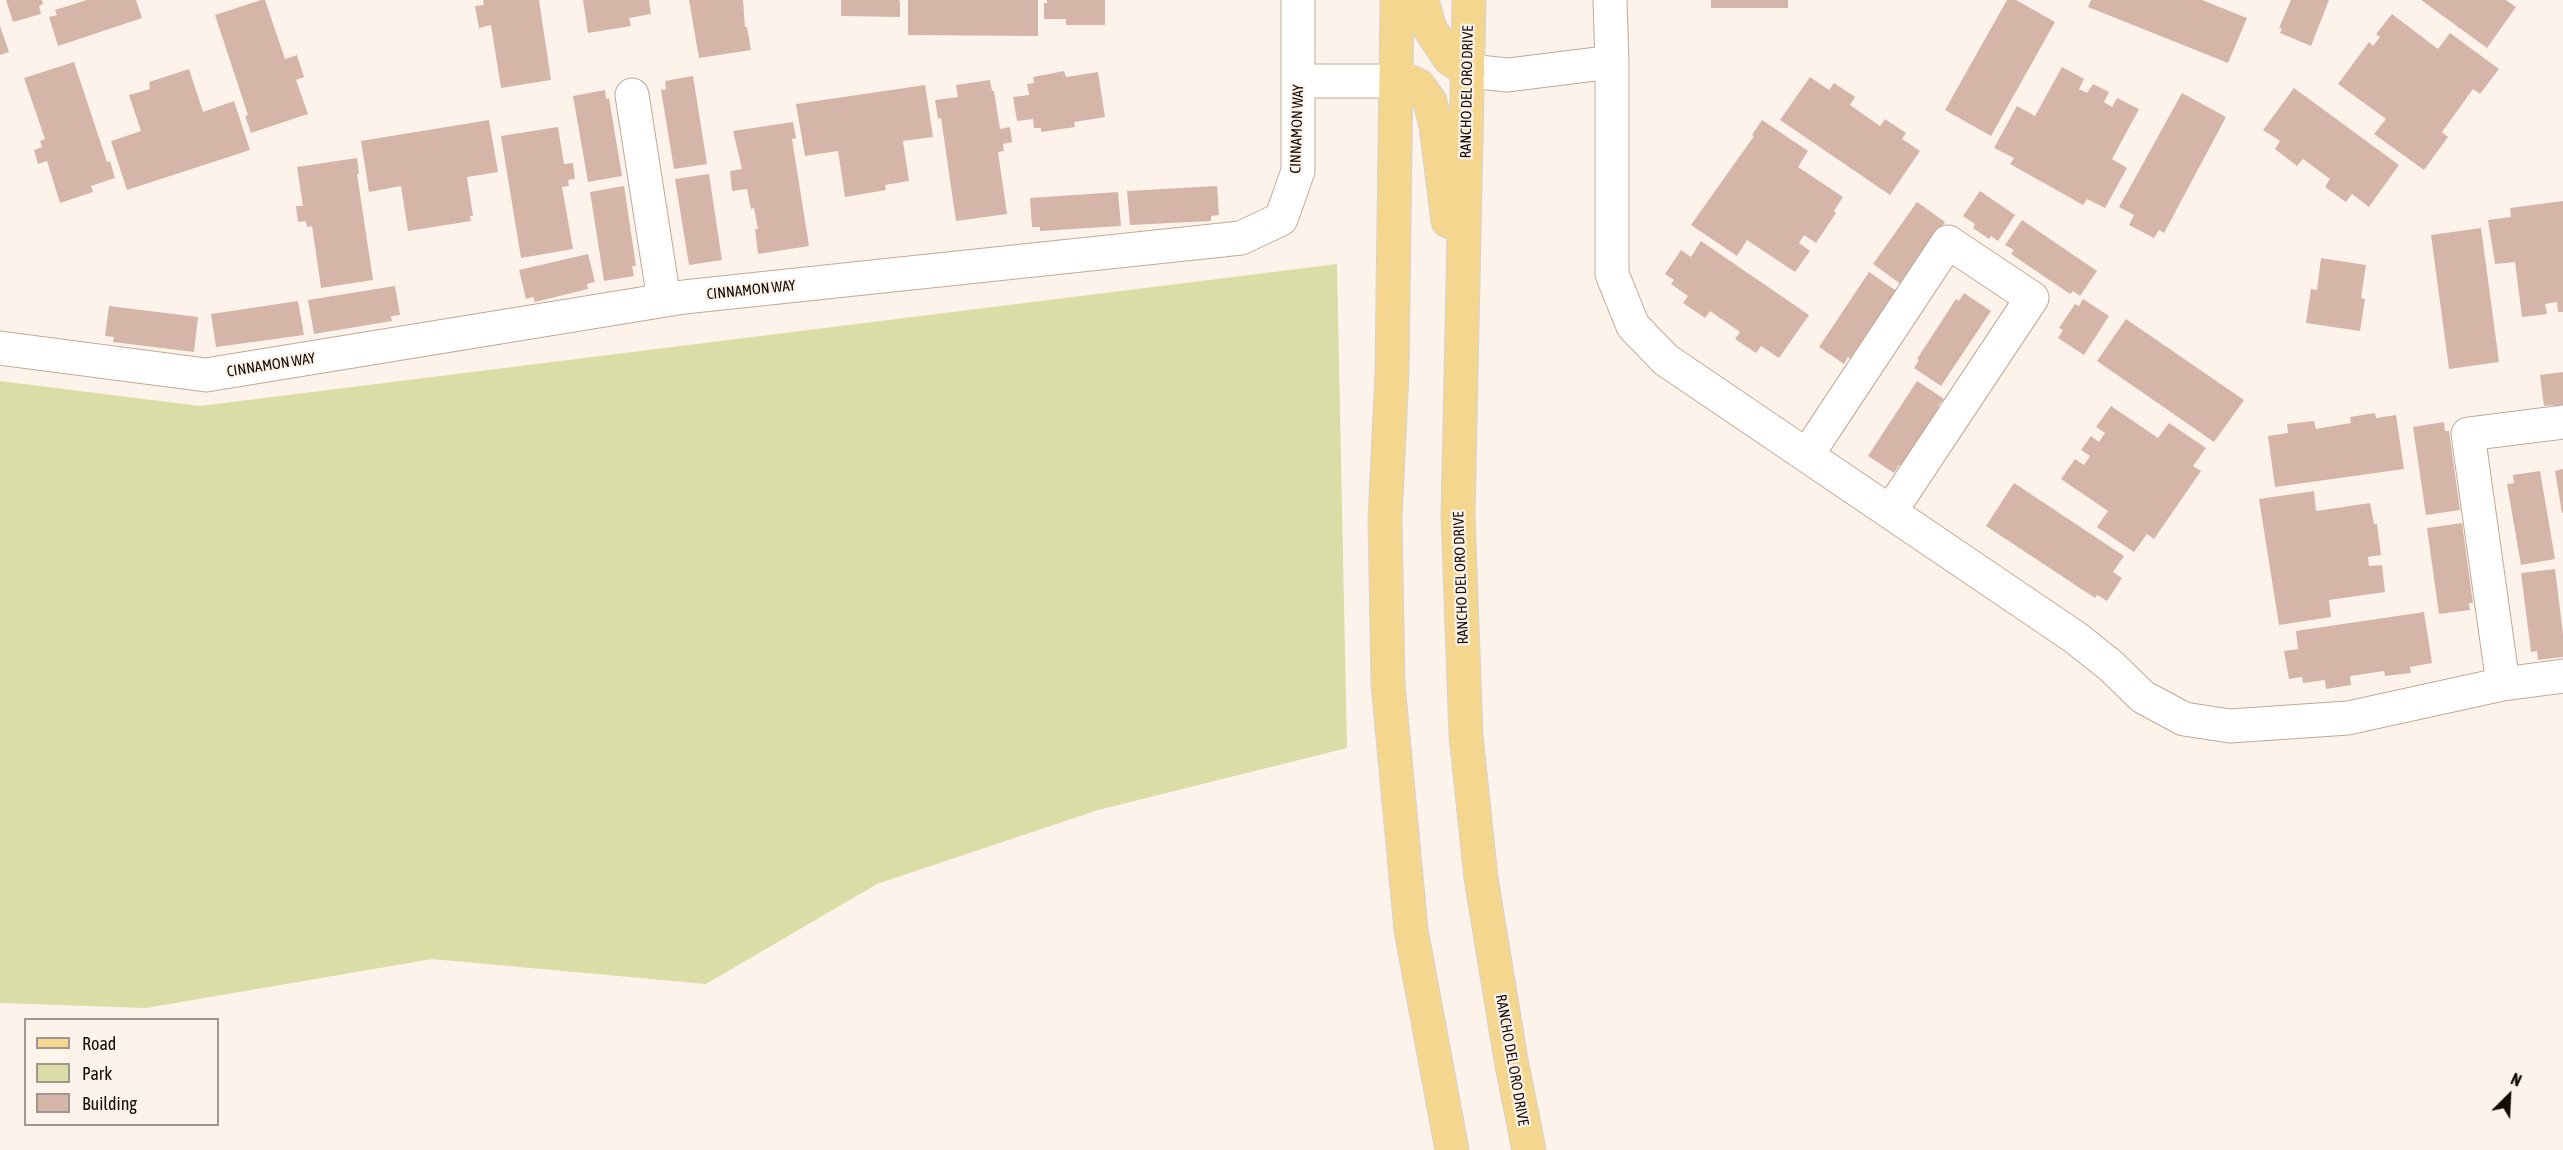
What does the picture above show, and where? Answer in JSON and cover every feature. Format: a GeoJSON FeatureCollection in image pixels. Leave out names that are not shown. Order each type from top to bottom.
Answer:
{"type":"FeatureCollection","features":[{"type":"Feature","properties":{"kind":"main road"},"geometry":{"type":"LineString","coordinates":[[1397,0],[1392,372],[1385,519],[1388,684],[1411,930],[1452,1150]]}},
{"type":"Feature","properties":{"kind":"main road"},"geometry":{"type":"LineString","coordinates":[[1422,0],[1430,29],[1450,59],[1468,71]]}},
{"type":"Feature","properties":{"kind":"main road","name":"RANCHO DEL ORO DRIVE"},"geometry":{"type":"LineString","coordinates":[[1469,0],[1458,515],[1466,736],[1481,878],[1511,1060],[1529,1150]]}},
{"type":"Feature","properties":{"kind":"main road"},"geometry":{"type":"LineString","coordinates":[[1397,81],[1411,82],[1419,86],[1430,102],[1436,126],[1462,339]]}},
{"type":"Feature","properties":{"kind":"street","name":"CINNAMON WAY"},"geometry":{"type":"LineString","coordinates":[[0,348],[206,375],[664,300],[1241,238],[1281,219],[1298,171],[1298,0]]}},
{"type":"Feature","properties":{"kind":"street"},"geometry":{"type":"LineString","coordinates":[[1610,0],[1612,274],[1633,326],[1666,360],[2076,638],[2111,666],[2143,697],[2184,718],[2230,726],[2348,718],[2503,684],[2563,676]]}},
{"type":"Feature","properties":{"kind":"street"},"geometry":{"type":"LineString","coordinates":[[1468,71],[1508,75],[1612,62]]}},
{"type":"Feature","properties":{"kind":"street"},"geometry":{"type":"LineString","coordinates":[[1299,81],[1397,81]]}},
{"type":"Feature","properties":{"kind":"street"},"geometry":{"type":"LineString","coordinates":[[632,95],[664,300]]}},
{"type":"Feature","properties":{"kind":"street"},"geometry":{"type":"LineString","coordinates":[[1807,455],[1948,242],[2032,298],[1890,512]]}},
{"type":"Feature","properties":{"kind":"street"},"geometry":{"type":"LineString","coordinates":[[2503,684],[2468,434],[2563,422]]}},
{"type":"Feature","properties":{"kind":"green space"},"geometry":{"type":"Polygon","coordinates":[[[1337,264],[1347,748],[1098,810],[877,884],[706,984],[432,959],[146,1008],[0,1003],[0,381],[200,406],[1337,264]]]}},
{"type":"Feature","properties":{"kind":"building"},"geometry":{"type":"Polygon","coordinates":[[[6,0],[42,0],[43,4],[39,6],[41,14],[13,22],[6,0]]]}},
{"type":"Feature","properties":{"kind":"building"},"geometry":{"type":"Polygon","coordinates":[[[87,0],[136,0],[142,18],[58,46],[49,17],[57,15],[55,10],[87,0]]]}},
{"type":"Feature","properties":{"kind":"building"},"geometry":{"type":"Polygon","coordinates":[[[265,0],[285,59],[297,55],[304,77],[296,80],[308,114],[251,133],[245,116],[248,115],[215,15],[265,0]]]}},
{"type":"Feature","properties":{"kind":"building"},"geometry":{"type":"Polygon","coordinates":[[[483,0],[539,0],[551,80],[501,88],[491,25],[479,28],[475,6],[484,5],[483,0]]]}},
{"type":"Feature","properties":{"kind":"building"},"geometry":{"type":"Polygon","coordinates":[[[583,0],[649,0],[651,14],[629,18],[631,26],[588,33],[583,0]]]}},
{"type":"Feature","properties":{"kind":"building"},"geometry":{"type":"Polygon","coordinates":[[[689,0],[743,0],[745,27],[747,27],[751,50],[699,58],[689,0]]]}},
{"type":"Feature","properties":{"kind":"building"},"geometry":{"type":"Polygon","coordinates":[[[841,0],[898,0],[900,1],[900,17],[841,16],[841,0]]]}},
{"type":"Feature","properties":{"kind":"building"},"geometry":{"type":"Polygon","coordinates":[[[908,0],[1038,0],[1038,36],[908,35],[908,0]]]}},
{"type":"Feature","properties":{"kind":"building"},"geometry":{"type":"Polygon","coordinates":[[[1047,0],[1105,0],[1105,25],[1066,25],[1066,19],[1044,19],[1044,3],[1047,3],[1047,0]]]}},
{"type":"Feature","properties":{"kind":"building"},"geometry":{"type":"Polygon","coordinates":[[[1711,0],[1788,0],[1788,8],[1711,8],[1711,0]]]}},
{"type":"Feature","properties":{"kind":"building"},"geometry":{"type":"Polygon","coordinates":[[[2007,0],[2016,0],[2055,22],[1991,136],[1945,110],[2007,0]]]}},
{"type":"Feature","properties":{"kind":"building"},"geometry":{"type":"Polygon","coordinates":[[[2091,0],[2202,0],[2247,18],[2228,63],[2088,7],[2091,0]]]}},
{"type":"Feature","properties":{"kind":"building"},"geometry":{"type":"Polygon","coordinates":[[[2291,0],[2329,0],[2311,46],[2280,33],[2282,29],[2279,28],[2291,0]]]}},
{"type":"Feature","properties":{"kind":"building"},"geometry":{"type":"Polygon","coordinates":[[[2421,0],[2506,0],[2516,7],[2487,48],[2421,0]]]}},
{"type":"Feature","properties":{"kind":"building"},"geometry":{"type":"Polygon","coordinates":[[[2392,14],[2438,49],[2450,33],[2499,69],[2480,94],[2473,89],[2442,132],[2448,137],[2424,170],[2374,134],[2386,119],[2338,84],[2369,42],[2373,46],[2380,37],[2376,34],[2392,14]]]}},
{"type":"Feature","properties":{"kind":"building"},"geometry":{"type":"Polygon","coordinates":[[[0,26],[9,52],[0,55],[0,26]]]}},
{"type":"Feature","properties":{"kind":"building"},"geometry":{"type":"Polygon","coordinates":[[[74,62],[107,162],[110,161],[115,178],[91,186],[93,192],[60,203],[47,161],[38,164],[34,150],[42,147],[40,141],[45,139],[24,78],[74,62]]]}},
{"type":"Feature","properties":{"kind":"building"},"geometry":{"type":"Polygon","coordinates":[[[2062,67],[2084,79],[2079,89],[2087,93],[2093,84],[2109,92],[2104,102],[2112,107],[2117,98],[2139,109],[2112,159],[2127,168],[2105,208],[2087,199],[2083,205],[2010,164],[2014,158],[1994,148],[2017,106],[2035,116],[2062,67]]]}},
{"type":"Feature","properties":{"kind":"building"},"geometry":{"type":"Polygon","coordinates":[[[189,69],[203,112],[234,101],[250,150],[127,190],[111,141],[141,131],[129,95],[150,89],[149,82],[189,69]]]}},
{"type":"Feature","properties":{"kind":"building"},"geometry":{"type":"Polygon","coordinates":[[[1064,71],[1066,77],[1098,72],[1105,117],[1074,122],[1075,127],[1041,132],[1041,128],[1034,128],[1033,119],[1017,121],[1013,97],[1029,95],[1027,84],[1034,83],[1033,77],[1064,71]]]}},
{"type":"Feature","properties":{"kind":"building"},"geometry":{"type":"Polygon","coordinates":[[[693,76],[707,164],[674,169],[661,90],[666,89],[665,81],[693,76]]]}},
{"type":"Feature","properties":{"kind":"building"},"geometry":{"type":"Polygon","coordinates":[[[1810,77],[1829,90],[1834,83],[1855,97],[1850,105],[1880,126],[1885,119],[1906,133],[1902,139],[1920,151],[1890,195],[1780,120],[1810,77]]]}},
{"type":"Feature","properties":{"kind":"building"},"geometry":{"type":"Polygon","coordinates":[[[990,80],[1000,129],[1010,127],[1012,142],[1003,144],[1004,151],[998,152],[1007,214],[956,221],[941,118],[938,119],[935,100],[958,97],[956,85],[990,80]]]}},
{"type":"Feature","properties":{"kind":"building"},"geometry":{"type":"Polygon","coordinates":[[[925,85],[933,137],[903,141],[909,181],[885,185],[886,190],[845,197],[838,151],[805,156],[796,104],[925,85]]]}},
{"type":"Feature","properties":{"kind":"building"},"geometry":{"type":"Polygon","coordinates":[[[2294,88],[2399,165],[2369,207],[2352,194],[2346,202],[2325,187],[2330,179],[2303,159],[2297,166],[2275,149],[2280,141],[2263,130],[2294,88]]]}},
{"type":"Feature","properties":{"kind":"building"},"geometry":{"type":"Polygon","coordinates":[[[605,90],[606,99],[609,98],[622,176],[588,182],[573,96],[605,90]]]}},
{"type":"Feature","properties":{"kind":"building"},"geometry":{"type":"Polygon","coordinates":[[[2182,93],[2226,117],[2164,233],[2159,230],[2154,238],[2129,225],[2134,215],[2119,207],[2182,93]]]}},
{"type":"Feature","properties":{"kind":"building"},"geometry":{"type":"Polygon","coordinates":[[[489,120],[498,172],[467,177],[473,216],[470,216],[471,221],[408,231],[401,186],[369,192],[361,141],[489,120]]]}},
{"type":"Feature","properties":{"kind":"building"},"geometry":{"type":"Polygon","coordinates":[[[1762,120],[1808,151],[1798,167],[1843,197],[1834,211],[1836,213],[1816,243],[1804,235],[1799,243],[1810,251],[1795,272],[1747,240],[1737,256],[1691,225],[1754,136],[1752,135],[1762,120]]]}},
{"type":"Feature","properties":{"kind":"building"},"geometry":{"type":"Polygon","coordinates":[[[793,122],[796,138],[792,139],[809,246],[758,254],[755,229],[758,229],[747,189],[732,191],[730,171],[742,169],[733,131],[793,122]]]}},
{"type":"Feature","properties":{"kind":"building"},"geometry":{"type":"Polygon","coordinates":[[[558,127],[564,164],[573,163],[575,179],[568,180],[569,186],[562,187],[573,249],[521,258],[501,136],[558,127]]]}},
{"type":"Feature","properties":{"kind":"building"},"geometry":{"type":"Polygon","coordinates":[[[357,158],[359,174],[357,174],[373,280],[321,288],[312,226],[307,227],[306,221],[298,222],[296,206],[303,206],[297,167],[357,158]]]}},
{"type":"Feature","properties":{"kind":"building"},"geometry":{"type":"Polygon","coordinates":[[[709,174],[722,260],[689,265],[675,179],[709,174]]]}},
{"type":"Feature","properties":{"kind":"building"},"geometry":{"type":"Polygon","coordinates":[[[624,186],[636,266],[632,266],[634,276],[604,281],[590,192],[624,186]]]}},
{"type":"Feature","properties":{"kind":"building"},"geometry":{"type":"Polygon","coordinates":[[[1217,186],[1219,215],[1211,216],[1211,221],[1130,225],[1127,191],[1217,186]]]}},
{"type":"Feature","properties":{"kind":"building"},"geometry":{"type":"Polygon","coordinates":[[[1980,191],[2015,215],[1998,241],[1991,236],[1989,239],[1973,228],[1975,224],[1963,216],[1980,191]]]}},
{"type":"Feature","properties":{"kind":"building"},"geometry":{"type":"Polygon","coordinates":[[[1118,192],[1121,226],[1040,231],[1040,227],[1032,227],[1030,198],[1118,192]]]}},
{"type":"Feature","properties":{"kind":"building"},"geometry":{"type":"Polygon","coordinates":[[[2563,201],[2563,312],[2558,312],[2557,302],[2545,304],[2547,314],[2522,317],[2515,262],[2495,264],[2488,220],[2511,217],[2510,208],[2563,201]]]}},
{"type":"Feature","properties":{"kind":"building"},"geometry":{"type":"Polygon","coordinates":[[[1917,202],[1945,222],[1902,285],[1873,264],[1917,202]]]}},
{"type":"Feature","properties":{"kind":"building"},"geometry":{"type":"Polygon","coordinates":[[[2022,220],[2097,271],[2080,296],[2073,291],[2070,294],[2011,254],[2014,250],[2005,245],[2022,220]]]}},
{"type":"Feature","properties":{"kind":"building"},"geometry":{"type":"Polygon","coordinates":[[[2481,228],[2499,362],[2449,369],[2431,235],[2481,228]]]}},
{"type":"Feature","properties":{"kind":"building"},"geometry":{"type":"Polygon","coordinates":[[[1701,241],[1809,315],[1779,358],[1761,346],[1756,353],[1735,339],[1740,332],[1710,311],[1705,318],[1683,303],[1688,296],[1671,284],[1674,280],[1665,274],[1681,250],[1691,257],[1701,241]]]}},
{"type":"Feature","properties":{"kind":"building"},"geometry":{"type":"Polygon","coordinates":[[[588,254],[595,282],[587,284],[588,289],[535,302],[533,297],[526,299],[519,270],[588,254]]]}},
{"type":"Feature","properties":{"kind":"building"},"geometry":{"type":"Polygon","coordinates":[[[2321,258],[2366,265],[2361,298],[2365,299],[2360,331],[2306,323],[2311,289],[2317,290],[2321,258]]]}},
{"type":"Feature","properties":{"kind":"building"},"geometry":{"type":"Polygon","coordinates":[[[1869,272],[1898,292],[1852,360],[1848,357],[1844,364],[1819,347],[1869,272]]]}},
{"type":"Feature","properties":{"kind":"building"},"geometry":{"type":"Polygon","coordinates":[[[395,286],[400,315],[391,316],[392,321],[314,334],[308,300],[395,286]]]}},
{"type":"Feature","properties":{"kind":"building"},"geometry":{"type":"Polygon","coordinates":[[[1964,293],[1991,311],[1941,386],[1914,368],[1919,360],[1917,359],[1956,299],[1959,301],[1964,293]]]}},
{"type":"Feature","properties":{"kind":"building"},"geometry":{"type":"Polygon","coordinates":[[[2083,299],[2109,316],[2084,355],[2058,338],[2063,330],[2059,328],[2075,304],[2079,306],[2083,299]]]}},
{"type":"Feature","properties":{"kind":"building"},"geometry":{"type":"Polygon","coordinates":[[[298,301],[304,335],[216,347],[211,314],[298,301]]]}},
{"type":"Feature","properties":{"kind":"building"},"geometry":{"type":"Polygon","coordinates":[[[109,306],[198,317],[194,352],[113,342],[114,337],[105,336],[109,306]]]}},
{"type":"Feature","properties":{"kind":"building"},"geometry":{"type":"Polygon","coordinates":[[[2126,319],[2244,400],[2214,442],[2097,361],[2126,319]]]}},
{"type":"Feature","properties":{"kind":"building"},"geometry":{"type":"Polygon","coordinates":[[[2563,372],[2563,407],[2544,406],[2540,375],[2563,372]]]}},
{"type":"Feature","properties":{"kind":"building"},"geometry":{"type":"Polygon","coordinates":[[[1917,381],[1944,399],[1938,406],[1941,409],[1902,467],[1899,465],[1894,473],[1868,456],[1917,381]]]}},
{"type":"Feature","properties":{"kind":"building"},"geometry":{"type":"Polygon","coordinates":[[[2111,406],[2158,438],[2169,423],[2206,448],[2193,466],[2201,471],[2154,539],[2147,534],[2134,552],[2097,527],[2108,511],[2061,479],[2075,459],[2084,465],[2090,456],[2081,450],[2091,436],[2099,442],[2105,433],[2096,427],[2111,406]]]}},
{"type":"Feature","properties":{"kind":"building"},"geometry":{"type":"Polygon","coordinates":[[[2375,413],[2376,418],[2396,415],[2404,469],[2275,487],[2268,436],[2288,433],[2287,424],[2314,421],[2316,429],[2351,423],[2350,417],[2375,413]]]}},
{"type":"Feature","properties":{"kind":"building"},"geometry":{"type":"Polygon","coordinates":[[[2444,422],[2445,431],[2449,431],[2460,510],[2426,515],[2413,427],[2444,422]]]}},
{"type":"Feature","properties":{"kind":"building"},"geometry":{"type":"Polygon","coordinates":[[[2563,469],[2563,513],[2562,513],[2555,471],[2563,469]]]}},
{"type":"Feature","properties":{"kind":"building"},"geometry":{"type":"Polygon","coordinates":[[[2540,471],[2555,559],[2521,565],[2507,484],[2514,483],[2513,475],[2540,471]]]}},
{"type":"Feature","properties":{"kind":"building"},"geometry":{"type":"Polygon","coordinates":[[[2014,483],[2124,556],[2113,572],[2122,578],[2107,601],[2097,595],[2095,598],[1986,526],[2014,483]]]}},
{"type":"Feature","properties":{"kind":"building"},"geometry":{"type":"Polygon","coordinates":[[[2314,491],[2316,511],[2370,503],[2374,524],[2377,524],[2381,555],[2368,557],[2369,566],[2382,565],[2385,592],[2329,600],[2331,617],[2279,625],[2259,499],[2314,491]]]}},
{"type":"Feature","properties":{"kind":"building"},"geometry":{"type":"Polygon","coordinates":[[[2462,523],[2473,603],[2469,603],[2470,610],[2439,614],[2427,528],[2462,523]]]}},
{"type":"Feature","properties":{"kind":"building"},"geometry":{"type":"Polygon","coordinates":[[[2555,569],[2563,634],[2563,657],[2538,660],[2537,651],[2531,652],[2521,573],[2555,569]]]}},
{"type":"Feature","properties":{"kind":"building"},"geometry":{"type":"Polygon","coordinates":[[[2424,612],[2432,663],[2410,667],[2411,673],[2385,676],[2384,671],[2350,676],[2351,685],[2326,689],[2325,680],[2303,683],[2302,677],[2289,679],[2284,651],[2298,649],[2296,631],[2424,612]]]}}]}
